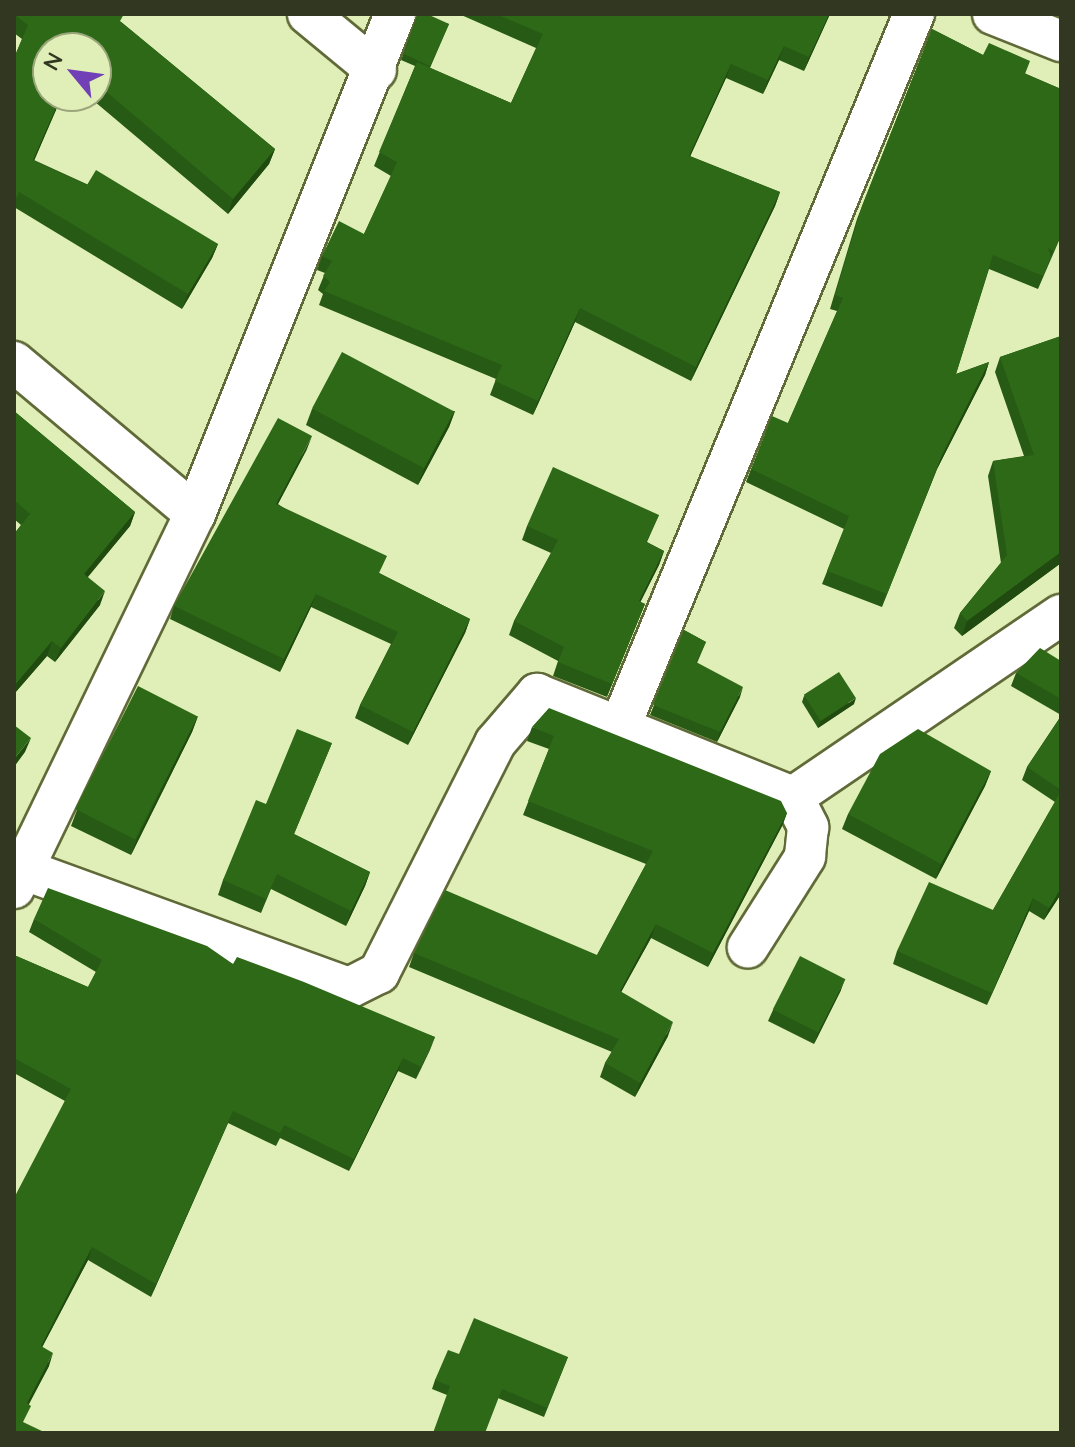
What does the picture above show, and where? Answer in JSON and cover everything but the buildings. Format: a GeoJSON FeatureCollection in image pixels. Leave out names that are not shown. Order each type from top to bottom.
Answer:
{"type":"FeatureCollection","features":[{"type":"Feature","properties":{"kind":"street"},"geometry":{"type":"LineString","coordinates":[[308,14],[376,70]]}},
{"type":"Feature","properties":{"kind":"street"},"geometry":{"type":"LineString","coordinates":[[395,14],[376,70],[195,514],[18,878],[349,988],[379,973],[495,743],[537,694],[621,724],[793,797],[808,827],[805,857],[748,947]]}},
{"type":"Feature","properties":{"kind":"street"},"geometry":{"type":"LineString","coordinates":[[621,724],[914,14]]}},
{"type":"Feature","properties":{"kind":"street"},"geometry":{"type":"LineString","coordinates":[[993,14],[1061,41]]}},
{"type":"Feature","properties":{"kind":"street"},"geometry":{"type":"LineString","coordinates":[[14,362],[195,514]]}},
{"type":"Feature","properties":{"kind":"street"},"geometry":{"type":"LineString","coordinates":[[793,797],[1061,615]]}}]}
